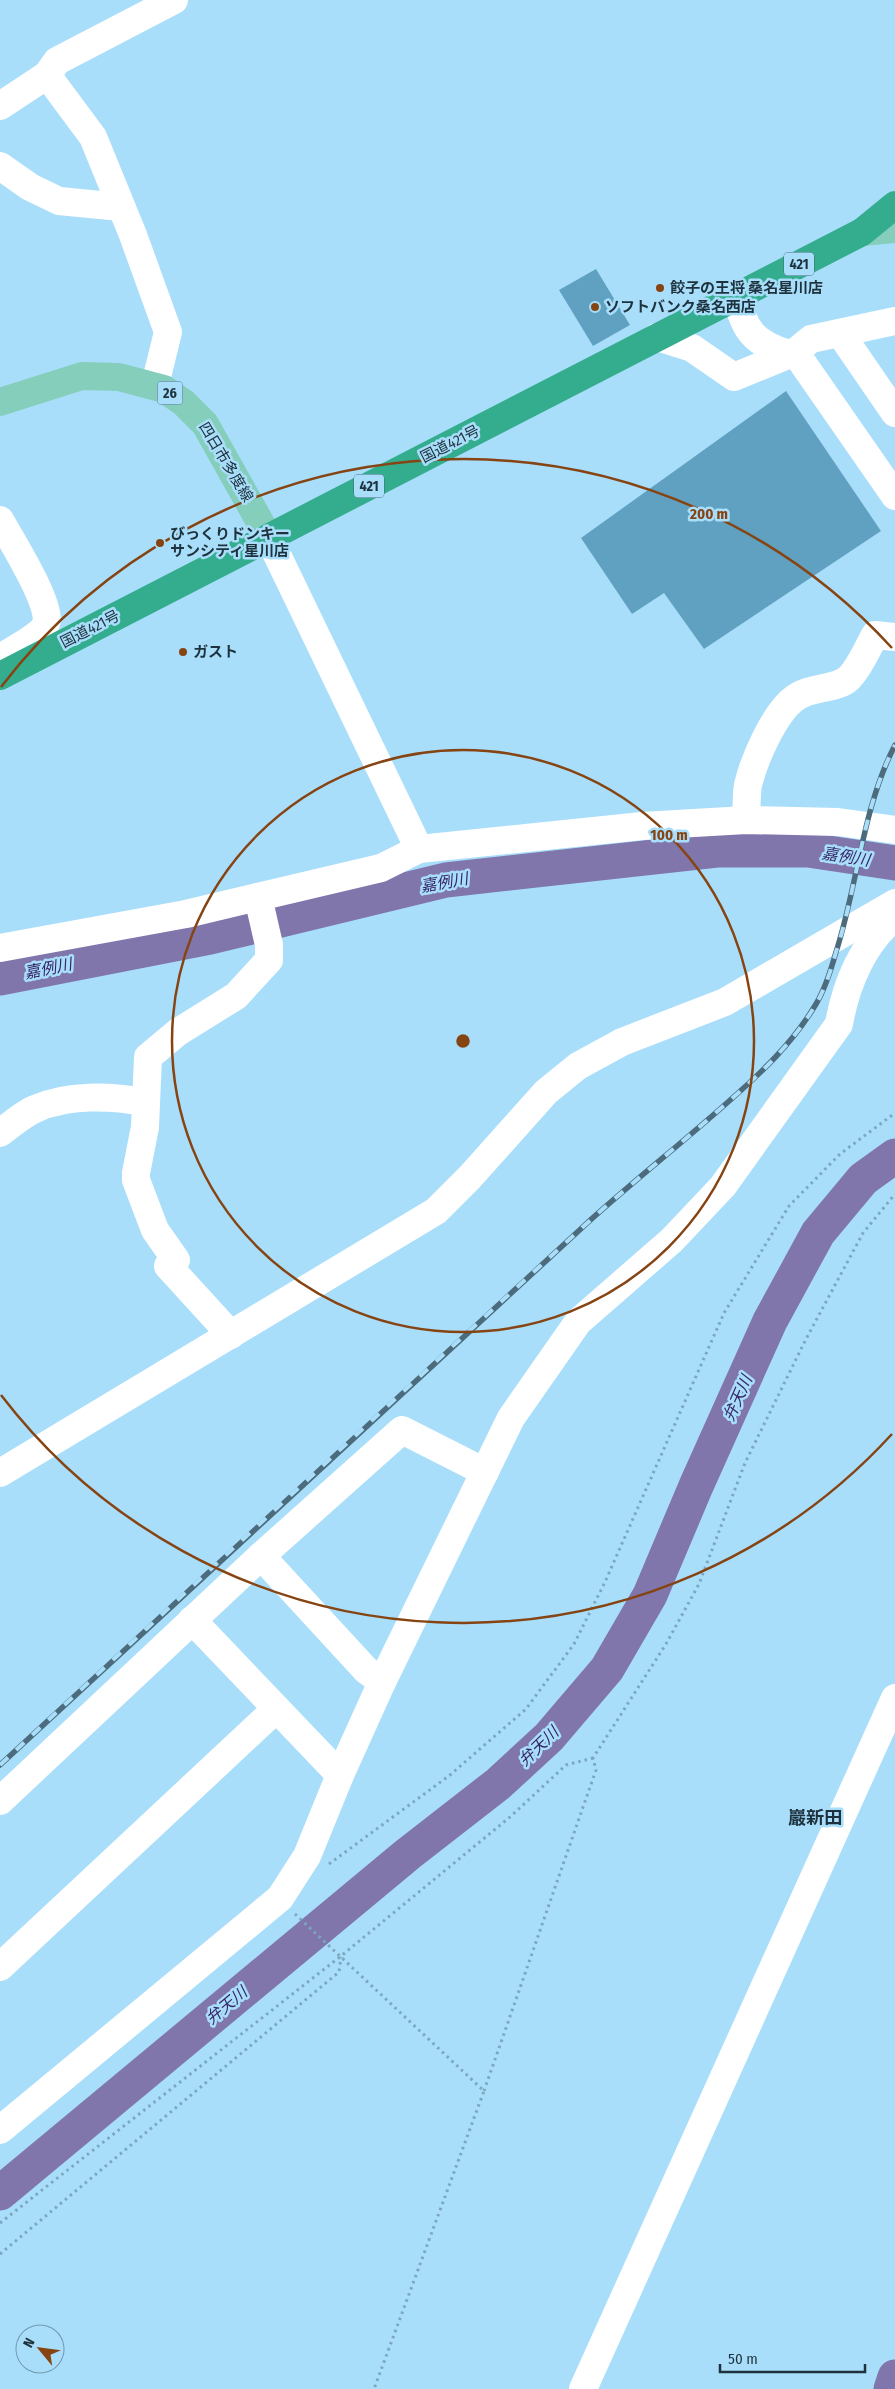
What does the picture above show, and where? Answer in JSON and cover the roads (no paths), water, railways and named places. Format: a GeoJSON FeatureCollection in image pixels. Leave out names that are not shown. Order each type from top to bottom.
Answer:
{"type":"FeatureCollection","features":[{"type":"Feature","properties":{"kind":"highway","name":"国道421号"},"geometry":{"type":"LineString","coordinates":[[0,676],[862,232],[895,205]]}},
{"type":"Feature","properties":{"kind":"main road"},"geometry":{"type":"LineString","coordinates":[[862,232],[895,229]]}},
{"type":"Feature","properties":{"kind":"main road","name":"四日市多度線"},"geometry":{"type":"LineString","coordinates":[[0,402],[82,376],[119,377],[155,385],[184,403],[206,424],[269,538]]}},
{"type":"Feature","properties":{"kind":"street"},"geometry":{"type":"LineString","coordinates":[[0,106],[47,75],[57,61],[63,57],[128,26],[174,0]]}},
{"type":"Feature","properties":{"kind":"street"},"geometry":{"type":"LineString","coordinates":[[47,75],[93,137],[134,234],[168,332],[155,385]]}},
{"type":"Feature","properties":{"kind":"street"},"geometry":{"type":"LineString","coordinates":[[0,166],[30,187],[58,201],[121,207]]}},
{"type":"Feature","properties":{"kind":"street"},"geometry":{"type":"LineString","coordinates":[[737,296],[740,315],[748,329],[758,341],[773,350],[792,353],[895,496]]}},
{"type":"Feature","properties":{"kind":"street"},"geometry":{"type":"LineString","coordinates":[[657,337],[692,348],[734,377],[792,353],[811,339],[894,323]]}},
{"type":"Feature","properties":{"kind":"street"},"geometry":{"type":"LineString","coordinates":[[840,333],[895,413]]}},
{"type":"Feature","properties":{"kind":"street"},"geometry":{"type":"LineString","coordinates":[[0,520],[31,576],[45,604],[47,614],[47,623],[42,630],[0,658]]}},
{"type":"Feature","properties":{"kind":"street"},"geometry":{"type":"LineString","coordinates":[[269,538],[419,849]]}},
{"type":"Feature","properties":{"kind":"street"},"geometry":{"type":"LineString","coordinates":[[746,820],[748,785],[761,749],[776,720],[794,699],[808,690],[836,684],[848,679],[876,635],[895,637]]}},
{"type":"Feature","properties":{"kind":"street"},"geometry":{"type":"LineString","coordinates":[[0,948],[259,902],[381,868],[419,849],[642,826],[746,820],[838,822],[895,830]]}},
{"type":"Feature","properties":{"kind":"street"},"geometry":{"type":"LineString","coordinates":[[231,1335],[168,1266],[176,1260],[155,1230],[141,1194],[136,1173],[145,1127],[148,1057],[178,1032],[236,996],[269,960],[269,945],[259,902]]}},
{"type":"Feature","properties":{"kind":"street"},"geometry":{"type":"LineString","coordinates":[[0,1473],[116,1401],[231,1335],[436,1211],[470,1177],[546,1092],[578,1066],[622,1042],[725,1002],[895,902]]}},
{"type":"Feature","properties":{"kind":"street"},"geometry":{"type":"LineString","coordinates":[[0,2130],[280,1898],[307,1856],[340,1774],[382,1682],[511,1418],[578,1322],[672,1240],[723,1186],[839,1024],[843,1005],[860,960],[883,929],[895,917]]}},
{"type":"Feature","properties":{"kind":"street"},"geometry":{"type":"LineString","coordinates":[[0,1133],[35,1109],[71,1100],[124,1099],[145,1102]]}},
{"type":"Feature","properties":{"kind":"street"},"geometry":{"type":"LineString","coordinates":[[0,1801],[261,1556],[402,1430],[485,1472]]}},
{"type":"Feature","properties":{"kind":"street"},"geometry":{"type":"LineString","coordinates":[[261,1556],[366,1670],[382,1682]]}},
{"type":"Feature","properties":{"kind":"street"},"geometry":{"type":"LineString","coordinates":[[192,1620],[276,1710],[340,1774]]}},
{"type":"Feature","properties":{"kind":"street"},"geometry":{"type":"LineString","coordinates":[[583,2389],[895,1698]]}},
{"type":"Feature","properties":{"kind":"street"},"geometry":{"type":"LineString","coordinates":[[0,1967],[276,1710]]}},
{"type":"Feature","properties":{"kind":"waterway","name":"嘉例川"},"geometry":{"type":"LineString","coordinates":[[0,978],[210,937],[446,880],[717,850],[808,850],[895,863]]}},
{"type":"Feature","properties":{"kind":"waterway","name":"弁天川"},"geometry":{"type":"LineString","coordinates":[[0,2193],[408,1854],[498,1784],[549,1737],[607,1669],[650,1595],[696,1486],[770,1321],[818,1233],[863,1179],[895,1156]]}},
{"type":"Feature","properties":{"kind":"waterway"},"geometry":{"type":"LineString","coordinates":[[891,2389],[895,2377]]}},
{"type":"Feature","properties":{"kind":"railway"},"geometry":{"type":"LineString","coordinates":[[0,1765],[602,1209],[740,1091],[787,1044],[816,1004],[828,979],[875,795],[895,745]]}},
{"type":"Feature","properties":{"kind":"place","name":"餃子の王将 桑名星川店"},"geometry":{"type":"Point","coordinates":[660,288]}},
{"type":"Feature","properties":{"kind":"place","name":"ソフトバンク桑名西店"},"geometry":{"type":"Point","coordinates":[595,307]}},
{"type":"Feature","properties":{"kind":"place","name":"びっくりドンキー サンシティ星川店"},"geometry":{"type":"Point","coordinates":[160,543]}},
{"type":"Feature","properties":{"kind":"place","name":"ガスト"},"geometry":{"type":"Point","coordinates":[183,652]}},
{"type":"Feature","properties":{"kind":"district","name":"巖新田"},"geometry":{"type":"Point","coordinates":[815,1818]}}]}
